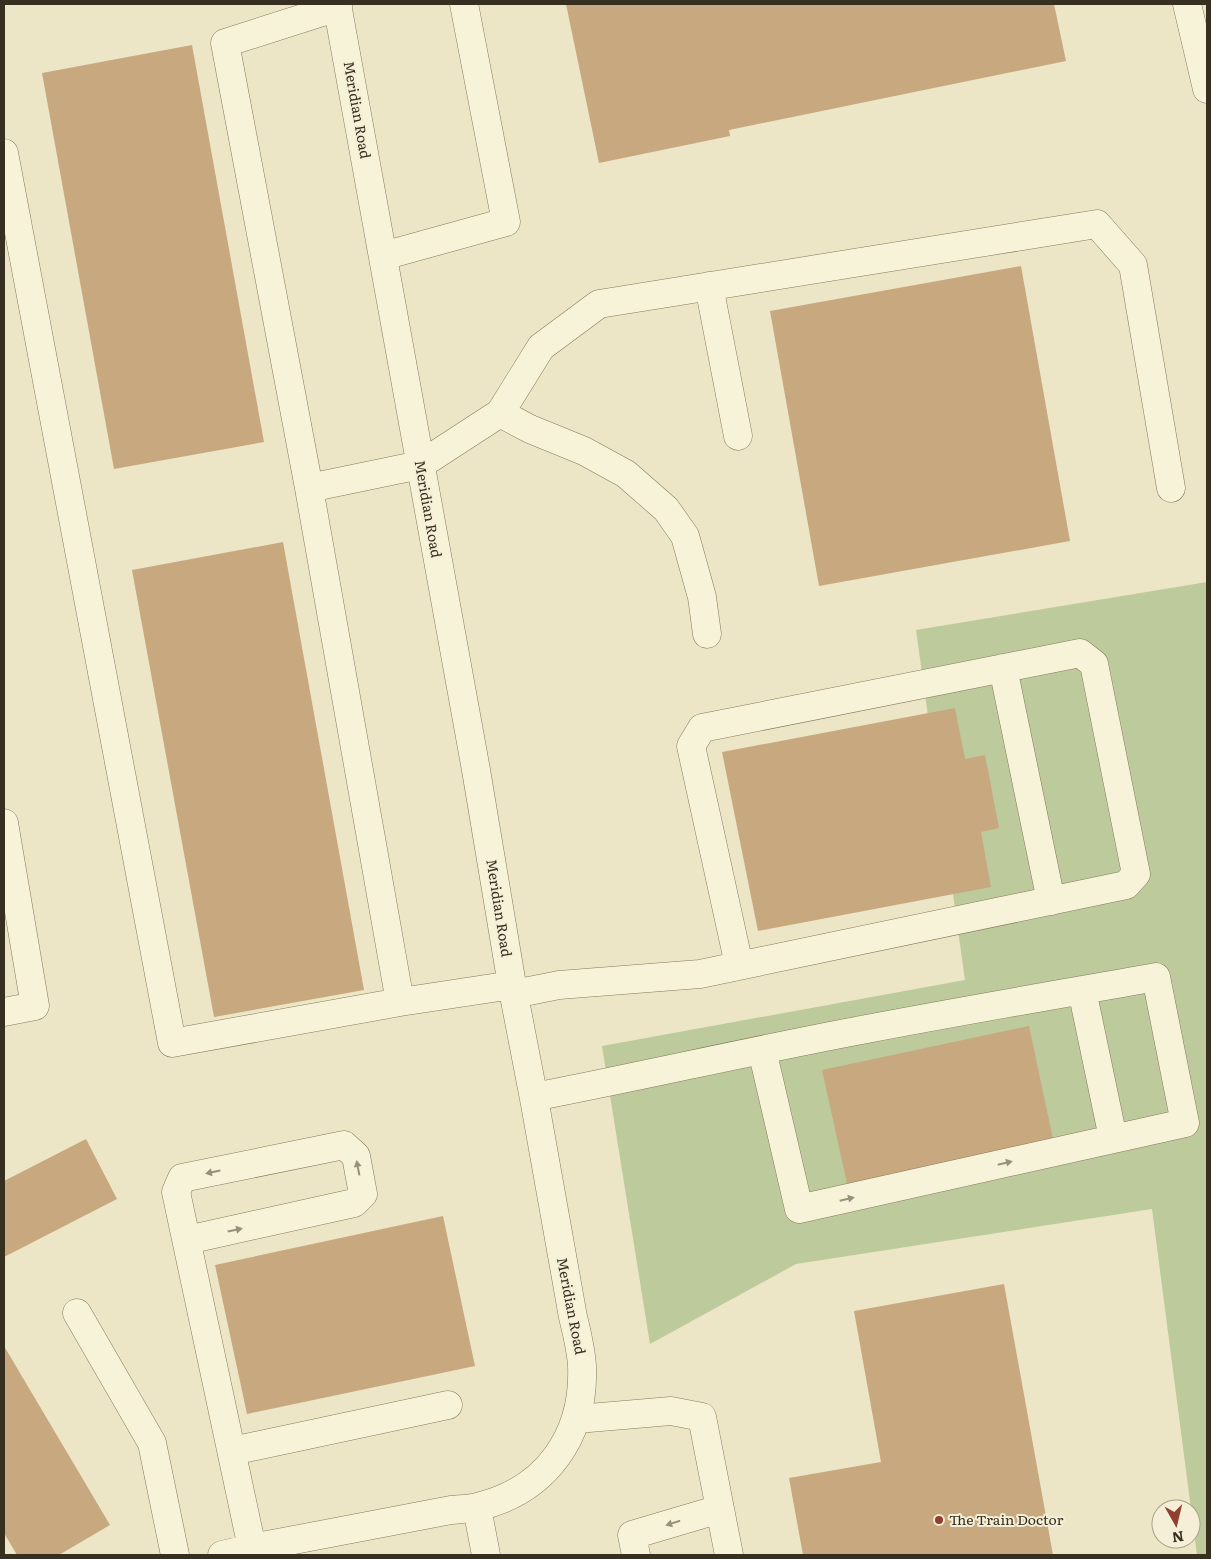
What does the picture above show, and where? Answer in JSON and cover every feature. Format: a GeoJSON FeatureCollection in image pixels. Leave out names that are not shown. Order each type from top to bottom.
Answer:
{"type":"FeatureCollection","features":[{"type":"Feature","properties":{"kind":"street"},"geometry":{"type":"LineString","coordinates":[[383,256],[506,222],[464,4]]}},
{"type":"Feature","properties":{"kind":"street"},"geometry":{"type":"LineString","coordinates":[[1186,4],[1207,89]]}},
{"type":"Feature","properties":{"kind":"street"},"geometry":{"type":"LineString","coordinates":[[338,5],[225,43],[309,488],[400,1002]]}},
{"type":"Feature","properties":{"kind":"street","name":"Meridian Road"},"geometry":{"type":"LineString","coordinates":[[222,1555],[451,1510],[477,1508],[510,1496],[535,1480],[556,1460],[571,1435],[577,1418],[582,1390],[580,1347],[513,989],[478,779],[338,5]]}},
{"type":"Feature","properties":{"kind":"street"},"geometry":{"type":"LineString","coordinates":[[4,153],[172,1043],[400,1002],[513,989],[700,974],[739,966],[1051,901],[1126,885],[1136,874],[1094,664],[1080,653],[702,728],[691,746],[739,966]]}},
{"type":"Feature","properties":{"kind":"street"},"geometry":{"type":"LineString","coordinates":[[309,488],[420,465],[500,413],[541,347],[598,304],[1097,224],[1133,266],[1171,488]]}},
{"type":"Feature","properties":{"kind":"street"},"geometry":{"type":"LineString","coordinates":[[709,286],[738,436]]}},
{"type":"Feature","properties":{"kind":"street"},"geometry":{"type":"LineString","coordinates":[[500,413],[530,429],[584,451],[626,474],[666,509],[685,536],[702,597],[707,634]]}},
{"type":"Feature","properties":{"kind":"street"},"geometry":{"type":"LineString","coordinates":[[1003,668],[1051,901]]}},
{"type":"Feature","properties":{"kind":"street"},"geometry":{"type":"LineString","coordinates":[[4,823],[35,1006],[4,1012]]}},
{"type":"Feature","properties":{"kind":"street"},"geometry":{"type":"LineString","coordinates":[[534,1097],[762,1050],[871,1028],[1156,977],[1185,1123],[799,1210],[762,1050]]}},
{"type":"Feature","properties":{"kind":"street"},"geometry":{"type":"LineString","coordinates":[[1082,990],[1113,1138]]}},
{"type":"Feature","properties":{"kind":"street"},"geometry":{"type":"LineString","coordinates":[[187,1240],[354,1203],[363,1194],[356,1156],[344,1145],[182,1178],[176,1192],[252,1548]]}},
{"type":"Feature","properties":{"kind":"street"},"geometry":{"type":"LineString","coordinates":[[77,1313],[152,1444],[175,1555]]}},
{"type":"Feature","properties":{"kind":"street"},"geometry":{"type":"LineString","coordinates":[[232,1451],[448,1405]]}},
{"type":"Feature","properties":{"kind":"street"},"geometry":{"type":"LineString","coordinates":[[577,1418],[672,1411],[702,1417],[729,1555]]}},
{"type":"Feature","properties":{"kind":"street"},"geometry":{"type":"LineString","coordinates":[[477,1508],[486,1555]]}},
{"type":"Feature","properties":{"kind":"street"},"geometry":{"type":"LineString","coordinates":[[636,1555],[632,1535],[720,1509]]}},
{"type":"Feature","properties":{"kind":"green space"},"geometry":{"type":"Polygon","coordinates":[[[1207,582],[1207,1555],[1197,1555],[1196,1549],[1201,1549],[1201,1499],[1190,1499],[1152,1209],[796,1264],[650,1344],[602,1046],[965,980],[916,630],[1207,582]]]}},
{"type":"Feature","properties":{"kind":"building"},"geometry":{"type":"Polygon","coordinates":[[[566,4],[1054,4],[1066,61],[729,130],[730,136],[599,163],[566,4]]]}},
{"type":"Feature","properties":{"kind":"building"},"geometry":{"type":"Polygon","coordinates":[[[192,45],[264,442],[114,469],[42,73],[192,45]]]}},
{"type":"Feature","properties":{"kind":"building"},"geometry":{"type":"Polygon","coordinates":[[[1021,266],[1070,541],[819,586],[770,311],[1021,266]]]}},
{"type":"Feature","properties":{"kind":"building"},"geometry":{"type":"Polygon","coordinates":[[[283,542],[364,990],[214,1017],[132,570],[283,542]]]}},
{"type":"Feature","properties":{"kind":"building"},"geometry":{"type":"Polygon","coordinates":[[[955,708],[965,759],[985,755],[999,828],[981,832],[991,887],[758,931],[722,752],[955,708]]]}},
{"type":"Feature","properties":{"kind":"building"},"geometry":{"type":"Polygon","coordinates":[[[1029,1026],[1054,1144],[848,1188],[822,1070],[1029,1026]]]}},
{"type":"Feature","properties":{"kind":"building"},"geometry":{"type":"Polygon","coordinates":[[[86,1139],[117,1199],[4,1257],[4,1181],[86,1139]]]}},
{"type":"Feature","properties":{"kind":"building"},"geometry":{"type":"Polygon","coordinates":[[[443,1216],[475,1366],[247,1414],[215,1265],[443,1216]]]}},
{"type":"Feature","properties":{"kind":"building"},"geometry":{"type":"Polygon","coordinates":[[[1004,1284],[1053,1555],[803,1555],[789,1478],[881,1462],[854,1311],[1004,1284]]]}},
{"type":"Feature","properties":{"kind":"building"},"geometry":{"type":"Polygon","coordinates":[[[4,1346],[110,1525],[59,1555],[17,1555],[4,1533],[4,1346]]]}},
{"type":"Feature","properties":{"kind":"place","name":"The Train Doctor"},"geometry":{"type":"Point","coordinates":[939,1520]}}]}
